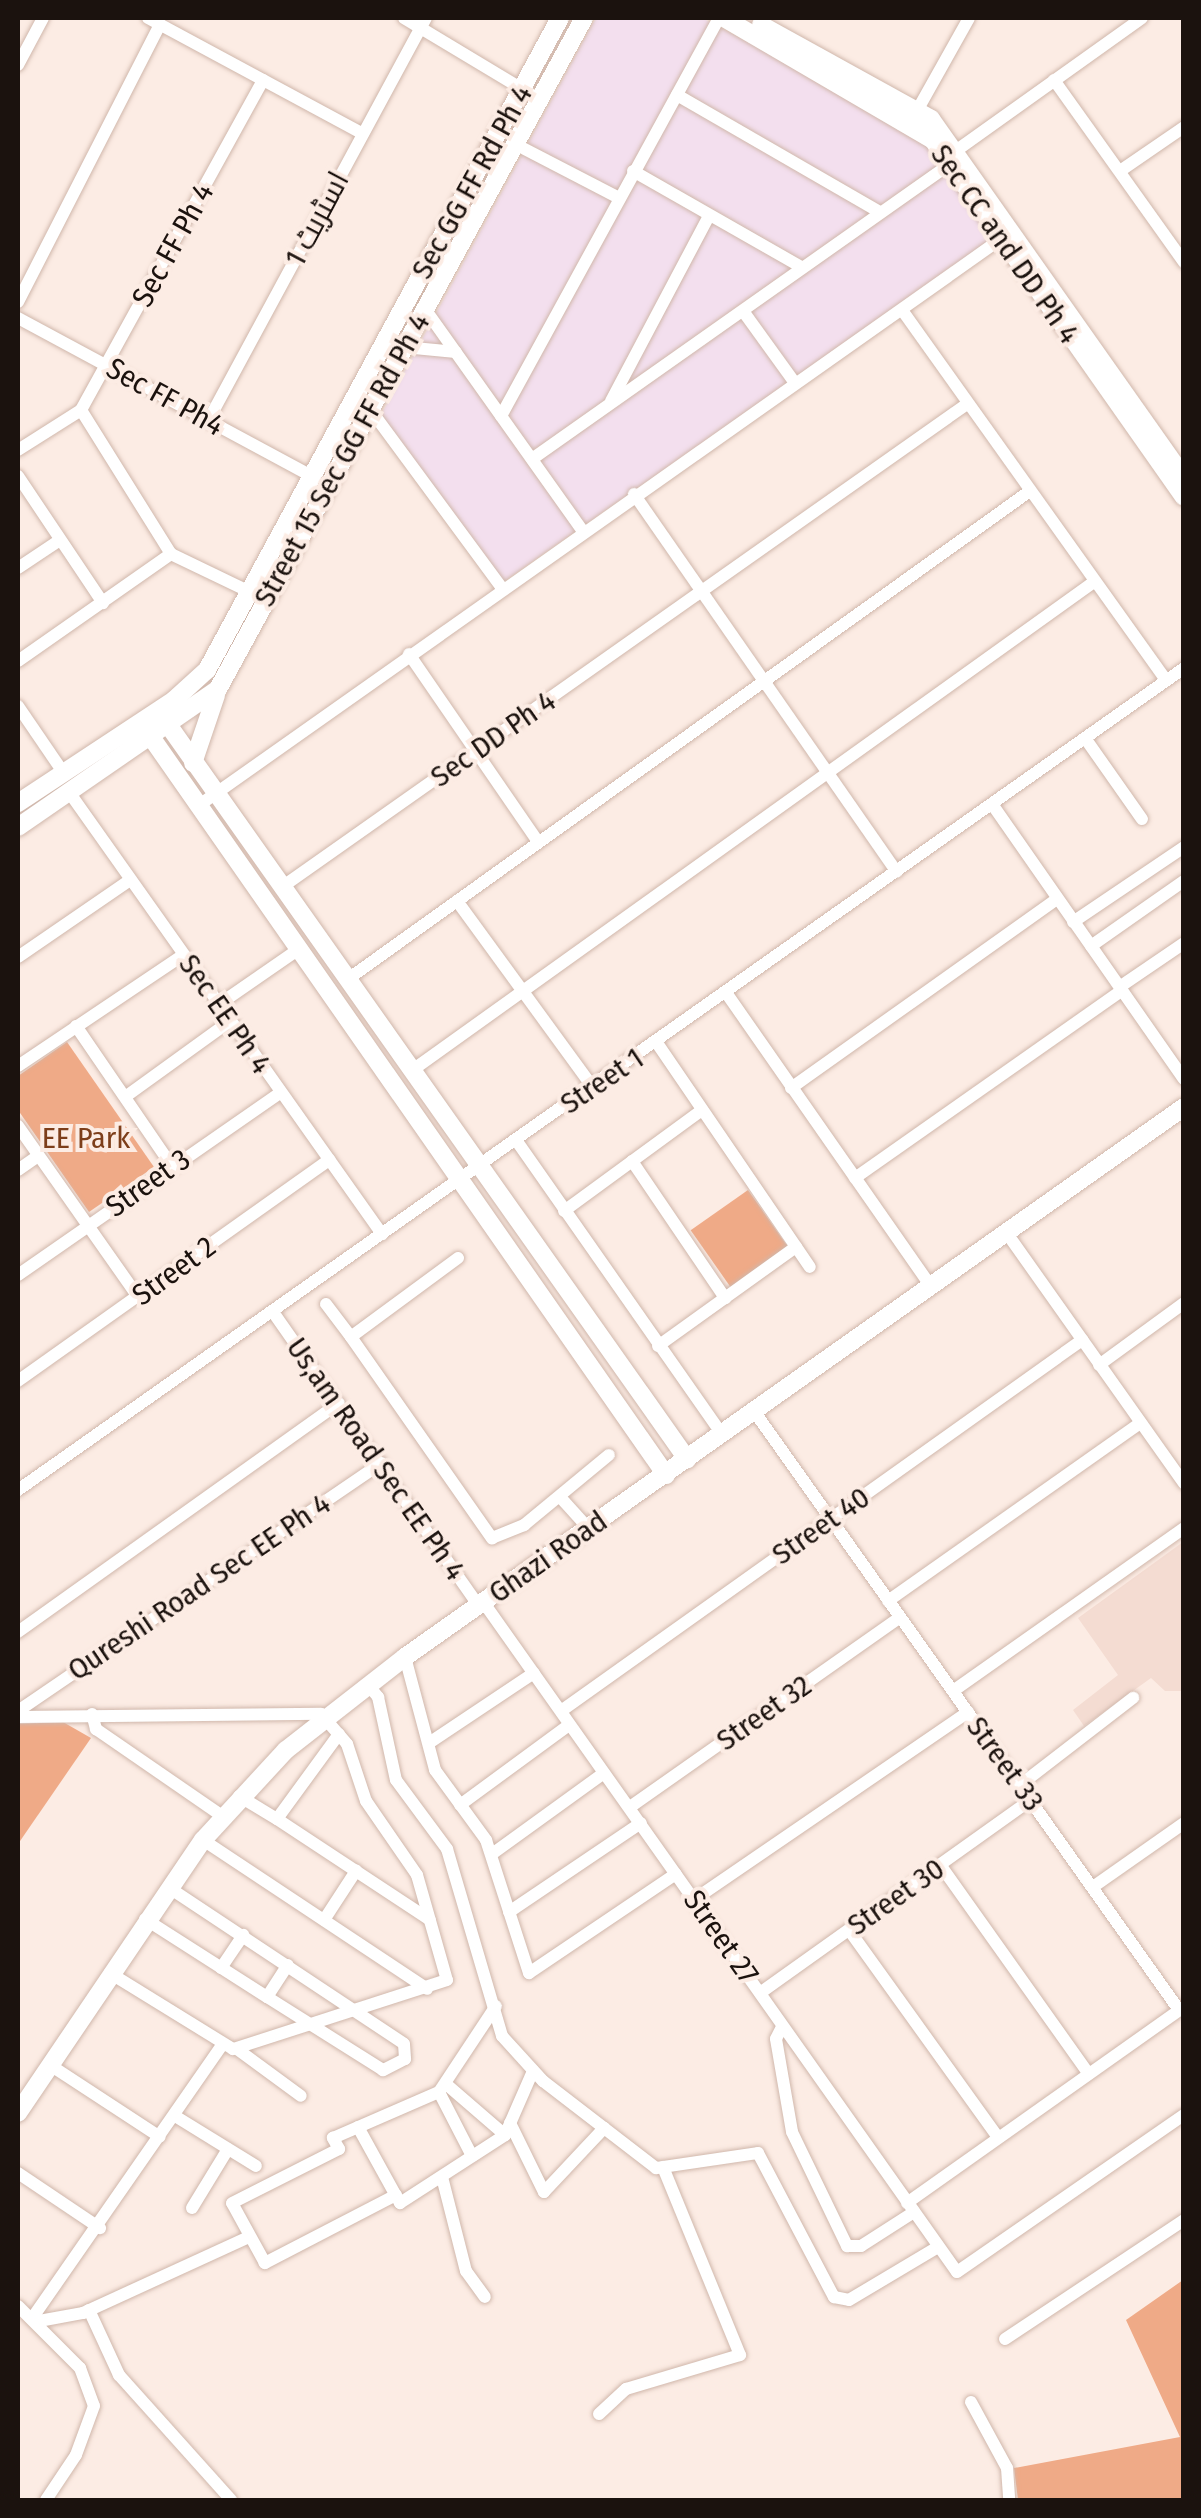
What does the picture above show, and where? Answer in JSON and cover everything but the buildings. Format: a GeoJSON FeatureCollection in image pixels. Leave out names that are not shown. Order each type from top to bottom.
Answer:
{"type":"FeatureCollection","features":[{"type":"Feature","properties":{"kind":"main road","name":"Sec GG FF Rd Ph 4"},"geometry":{"type":"LineString","coordinates":[[18,802],[199,681],[312,476],[396,348],[530,94],[560,18]]}},
{"type":"Feature","properties":{"kind":"main road","name":"Street 15 Sec GG FF Rd Ph 4"},"geometry":{"type":"LineString","coordinates":[[18,827],[218,690],[370,409],[396,348],[425,308],[515,144],[530,94],[584,18]]}},
{"type":"Feature","properties":{"kind":"main road","name":"Sec CC and DD Ph 4"},"geometry":{"type":"LineString","coordinates":[[721,18],[918,126],[954,157],[1002,239],[1184,497]]}},
{"type":"Feature","properties":{"kind":"main road","name":"Sec CC and DD Ph 4"},"geometry":{"type":"LineString","coordinates":[[748,18],[918,109],[1184,476]]}},
{"type":"Feature","properties":{"kind":"main road"},"geometry":{"type":"LineString","coordinates":[[192,763],[218,690]]}},
{"type":"Feature","properties":{"kind":"main road"},"geometry":{"type":"LineString","coordinates":[[169,726],[687,1459]]}},
{"type":"Feature","properties":{"kind":"main road"},"geometry":{"type":"LineString","coordinates":[[151,737],[666,1475]]}},
{"type":"Feature","properties":{"kind":"main road","name":"Ghazi Road"},"geometry":{"type":"LineString","coordinates":[[18,2113],[202,1840],[239,1796],[327,1718],[368,1684],[1184,1107]]}},
{"type":"Feature","properties":{"kind":"street"},"geometry":{"type":"LineString","coordinates":[[18,65],[44,18]]}},
{"type":"Feature","properties":{"kind":"street"},"geometry":{"type":"LineString","coordinates":[[404,18],[424,22],[530,94]]}},
{"type":"Feature","properties":{"kind":"street"},"geometry":{"type":"LineString","coordinates":[[501,416],[721,18]]}},
{"type":"Feature","properties":{"kind":"street"},"geometry":{"type":"LineString","coordinates":[[918,109],[969,18]]}},
{"type":"Feature","properties":{"kind":"street"},"geometry":{"type":"LineString","coordinates":[[532,459],[880,212],[1142,18]]}},
{"type":"Feature","properties":{"kind":"street"},"geometry":{"type":"LineString","coordinates":[[18,302],[154,21],[363,134]]}},
{"type":"Feature","properties":{"kind":"street","name":"اسٹریٹ 1"},"geometry":{"type":"LineString","coordinates":[[208,421],[424,22]]}},
{"type":"Feature","properties":{"kind":"street","name":"Sec FF Ph 4"},"geometry":{"type":"LineString","coordinates":[[81,410],[263,80]]}},
{"type":"Feature","properties":{"kind":"street"},"geometry":{"type":"LineString","coordinates":[[1054,80],[1183,261]]}},
{"type":"Feature","properties":{"kind":"street"},"geometry":{"type":"LineString","coordinates":[[677,94],[880,212]]}},
{"type":"Feature","properties":{"kind":"street"},"geometry":{"type":"LineString","coordinates":[[1120,171],[1184,126]]}},
{"type":"Feature","properties":{"kind":"street"},"geometry":{"type":"LineString","coordinates":[[515,144],[619,198]]}},
{"type":"Feature","properties":{"kind":"street"},"geometry":{"type":"LineString","coordinates":[[633,171],[801,267]]}},
{"type":"Feature","properties":{"kind":"street"},"geometry":{"type":"LineString","coordinates":[[610,403],[709,216]]}},
{"type":"Feature","properties":{"kind":"street"},"geometry":{"type":"LineString","coordinates":[[198,806],[634,494],[1002,239]]}},
{"type":"Feature","properties":{"kind":"street"},"geometry":{"type":"LineString","coordinates":[[425,308],[583,530]]}},
{"type":"Feature","properties":{"kind":"street"},"geometry":{"type":"LineString","coordinates":[[743,310],[795,384]]}},
{"type":"Feature","properties":{"kind":"street"},"geometry":{"type":"LineString","coordinates":[[902,310],[1166,680]]}},
{"type":"Feature","properties":{"kind":"street","name":"Sec FF Ph4"},"geometry":{"type":"LineString","coordinates":[[18,318],[312,476]]}},
{"type":"Feature","properties":{"kind":"street"},"geometry":{"type":"LineString","coordinates":[[396,348],[456,352]]}},
{"type":"Feature","properties":{"kind":"street","name":"Sec DD Ph 4"},"geometry":{"type":"LineString","coordinates":[[282,888],[968,404]]}},
{"type":"Feature","properties":{"kind":"street"},"geometry":{"type":"LineString","coordinates":[[370,409],[502,588]]}},
{"type":"Feature","properties":{"kind":"street"},"geometry":{"type":"LineString","coordinates":[[18,450],[81,410]]}},
{"type":"Feature","properties":{"kind":"street","name":"Sec FF Ph4"},"geometry":{"type":"LineString","coordinates":[[81,410],[171,554]]}},
{"type":"Feature","properties":{"kind":"street"},"geometry":{"type":"LineString","coordinates":[[18,476],[103,603]]}},
{"type":"Feature","properties":{"kind":"street"},"geometry":{"type":"LineString","coordinates":[[348,979],[1030,492]]}},
{"type":"Feature","properties":{"kind":"street"},"geometry":{"type":"LineString","coordinates":[[634,494],[897,872]]}},
{"type":"Feature","properties":{"kind":"street"},"geometry":{"type":"LineString","coordinates":[[18,568],[60,540]]}},
{"type":"Feature","properties":{"kind":"street"},"geometry":{"type":"LineString","coordinates":[[18,660],[171,554],[250,592]]}},
{"type":"Feature","properties":{"kind":"street"},"geometry":{"type":"LineString","coordinates":[[414,1069],[1094,582]]}},
{"type":"Feature","properties":{"kind":"street"},"geometry":{"type":"LineString","coordinates":[[409,654],[538,842]]}},
{"type":"Feature","properties":{"kind":"street","name":"Street 1"},"geometry":{"type":"LineString","coordinates":[[18,1490],[1184,668]]}},
{"type":"Feature","properties":{"kind":"street"},"geometry":{"type":"LineString","coordinates":[[18,706],[63,772]]}},
{"type":"Feature","properties":{"kind":"street"},"geometry":{"type":"LineString","coordinates":[[1084,738],[1142,818]]}},
{"type":"Feature","properties":{"kind":"street","name":"Sec EE Ph 4"},"geometry":{"type":"LineString","coordinates":[[69,792],[382,1234]]}},
{"type":"Feature","properties":{"kind":"street"},"geometry":{"type":"LineString","coordinates":[[992,804],[1184,1079]]}},
{"type":"Feature","properties":{"kind":"street"},"geometry":{"type":"LineString","coordinates":[[1074,922],[1184,846]]}},
{"type":"Feature","properties":{"kind":"street"},"geometry":{"type":"LineString","coordinates":[[18,957],[130,880]]}},
{"type":"Feature","properties":{"kind":"street"},"geometry":{"type":"LineString","coordinates":[[1090,946],[1184,880]]}},
{"type":"Feature","properties":{"kind":"street"},"geometry":{"type":"LineString","coordinates":[[792,1088],[1057,899]]}},
{"type":"Feature","properties":{"kind":"street"},"geometry":{"type":"LineString","coordinates":[[457,902],[592,1086]]}},
{"type":"Feature","properties":{"kind":"street"},"geometry":{"type":"LineString","coordinates":[[856,1178],[1184,943]]}},
{"type":"Feature","properties":{"kind":"street"},"geometry":{"type":"LineString","coordinates":[[218,1005],[298,949]]}},
{"type":"Feature","properties":{"kind":"street"},"geometry":{"type":"LineString","coordinates":[[18,1066],[183,955]]}},
{"type":"Feature","properties":{"kind":"street"},"geometry":{"type":"LineString","coordinates":[[726,994],[930,1286]]}},
{"type":"Feature","properties":{"kind":"street"},"geometry":{"type":"LineString","coordinates":[[125,1097],[230,1021]]}},
{"type":"Feature","properties":{"kind":"street"},"geometry":{"type":"LineString","coordinates":[[76,1026],[172,1166]]}},
{"type":"Feature","properties":{"kind":"street"},"geometry":{"type":"LineString","coordinates":[[657,1043],[810,1267]]}},
{"type":"Feature","properties":{"kind":"street","name":"Street 3"},"geometry":{"type":"LineString","coordinates":[[18,1275],[280,1092]]}},
{"type":"Feature","properties":{"kind":"street"},"geometry":{"type":"LineString","coordinates":[[564,1211],[702,1110]]}},
{"type":"Feature","properties":{"kind":"street"},"geometry":{"type":"LineString","coordinates":[[18,1126],[138,1297]]}},
{"type":"Feature","properties":{"kind":"street"},"geometry":{"type":"LineString","coordinates":[[516,1140],[722,1434]]}},
{"type":"Feature","properties":{"kind":"street"},"geometry":{"type":"LineString","coordinates":[[18,1170],[38,1156]]}},
{"type":"Feature","properties":{"kind":"street","name":"Street 2"},"geometry":{"type":"LineString","coordinates":[[18,1381],[329,1160]]}},
{"type":"Feature","properties":{"kind":"street"},"geometry":{"type":"LineString","coordinates":[[632,1161],[725,1298]]}},
{"type":"Feature","properties":{"kind":"street"},"geometry":{"type":"LineString","coordinates":[[1006,1232],[1183,1480]]}},
{"type":"Feature","properties":{"kind":"street"},"geometry":{"type":"LineString","coordinates":[[658,1346],[796,1247]]}},
{"type":"Feature","properties":{"kind":"street"},"geometry":{"type":"LineString","coordinates":[[350,1337],[458,1258]]}},
{"type":"Feature","properties":{"kind":"street"},"geometry":{"type":"LineString","coordinates":[[1099,1364],[1184,1303]]}},
{"type":"Feature","properties":{"kind":"street"},"geometry":{"type":"LineString","coordinates":[[326,1304],[492,1538],[503,1538],[610,1455]]}},
{"type":"Feature","properties":{"kind":"street","name":"Us,am Road Sec EE Ph 4"},"geometry":{"type":"LineString","coordinates":[[273,1312],[481,1604]]}},
{"type":"Feature","properties":{"kind":"street","name":"Street 40"},"geometry":{"type":"LineString","coordinates":[[561,1711],[1082,1340]]}},
{"type":"Feature","properties":{"kind":"street"},"geometry":{"type":"LineString","coordinates":[[18,1632],[338,1403]]}},
{"type":"Feature","properties":{"kind":"street","name":"Street 33"},"geometry":{"type":"LineString","coordinates":[[754,1411],[1181,2008]]}},
{"type":"Feature","properties":{"kind":"street"},"geometry":{"type":"LineString","coordinates":[[888,1601],[1140,1423]]}},
{"type":"Feature","properties":{"kind":"street","name":"Qureshi Road Sec EE Ph 4"},"geometry":{"type":"LineString","coordinates":[[18,1714],[381,1463]]}},
{"type":"Feature","properties":{"kind":"street"},"geometry":{"type":"LineString","coordinates":[[560,1497],[589,1529]]}},
{"type":"Feature","properties":{"kind":"street"},"geometry":{"type":"LineString","coordinates":[[952,1690],[1184,1528]]}},
{"type":"Feature","properties":{"kind":"street","name":"Street 27"},"geometry":{"type":"LineString","coordinates":[[481,1604],[534,1673],[957,2272],[1184,2115]]}},
{"type":"Feature","properties":{"kind":"street","name":"Street 32"},"geometry":{"type":"LineString","coordinates":[[630,1808],[899,1618]]}},
{"type":"Feature","properties":{"kind":"street"},"geometry":{"type":"LineString","coordinates":[[405,1658],[430,1742],[434,1770],[492,1854],[524,1967],[538,1974],[676,1874]]}},
{"type":"Feature","properties":{"kind":"street"},"geometry":{"type":"LineString","coordinates":[[430,1742],[534,1673]]}},
{"type":"Feature","properties":{"kind":"street"},"geometry":{"type":"LineString","coordinates":[[368,1684],[378,1698],[396,1780],[446,1849],[502,2036],[534,2070],[656,2168],[758,2153],[834,2297],[849,2300],[938,2248]]}},
{"type":"Feature","properties":{"kind":"street"},"geometry":{"type":"LineString","coordinates":[[1020,1784],[1134,1698]]}},
{"type":"Feature","properties":{"kind":"street"},"geometry":{"type":"LineString","coordinates":[[18,1714],[268,1710],[327,1718],[339,1734],[366,1801],[418,1875],[447,1980],[237,2049]]}},
{"type":"Feature","properties":{"kind":"street"},"geometry":{"type":"LineString","coordinates":[[694,1900],[968,1712]]}},
{"type":"Feature","properties":{"kind":"street"},"geometry":{"type":"LineString","coordinates":[[92,1714],[96,1729],[222,1816]]}},
{"type":"Feature","properties":{"kind":"street"},"geometry":{"type":"LineString","coordinates":[[460,1805],[570,1725]]}},
{"type":"Feature","properties":{"kind":"street"},"geometry":{"type":"LineString","coordinates":[[277,1819],[339,1734]]}},
{"type":"Feature","properties":{"kind":"street"},"geometry":{"type":"LineString","coordinates":[[492,1854],[604,1773]]}},
{"type":"Feature","properties":{"kind":"street"},"geometry":{"type":"LineString","coordinates":[[239,1796],[430,1920]]}},
{"type":"Feature","properties":{"kind":"street","name":"Street 30"},"geometry":{"type":"LineString","coordinates":[[760,1993],[1031,1800]]}},
{"type":"Feature","properties":{"kind":"street"},"geometry":{"type":"LineString","coordinates":[[509,1912],[640,1823]]}},
{"type":"Feature","properties":{"kind":"street"},"geometry":{"type":"LineString","coordinates":[[1092,1888],[1184,1823]]}},
{"type":"Feature","properties":{"kind":"street"},"geometry":{"type":"LineString","coordinates":[[202,1840],[427,1988]]}},
{"type":"Feature","properties":{"kind":"street"},"geometry":{"type":"LineString","coordinates":[[941,1866],[1089,2074]]}},
{"type":"Feature","properties":{"kind":"street"},"geometry":{"type":"LineString","coordinates":[[324,1920],[356,1872]]}},
{"type":"Feature","properties":{"kind":"street"},"geometry":{"type":"LineString","coordinates":[[145,1920],[383,2070],[399,2067],[404,2044],[168,1886]]}},
{"type":"Feature","properties":{"kind":"street"},"geometry":{"type":"LineString","coordinates":[[850,1930],[997,2136]]}},
{"type":"Feature","properties":{"kind":"street"},"geometry":{"type":"LineString","coordinates":[[221,1968],[242,1935]]}},
{"type":"Feature","properties":{"kind":"street"},"geometry":{"type":"LineString","coordinates":[[267,1997],[288,1964]]}},
{"type":"Feature","properties":{"kind":"street"},"geometry":{"type":"LineString","coordinates":[[110,1973],[222,2046],[237,2049],[301,2096]]}},
{"type":"Feature","properties":{"kind":"street"},"geometry":{"type":"LineString","coordinates":[[396,2195],[266,2263],[232,2203],[339,2149],[333,2138],[442,2088],[496,2006]]}},
{"type":"Feature","properties":{"kind":"street"},"geometry":{"type":"LineString","coordinates":[[782,2027],[776,2038],[792,2132],[847,2246],[862,2246],[997,2136],[1181,2008]]}},
{"type":"Feature","properties":{"kind":"street"},"geometry":{"type":"LineString","coordinates":[[36,2319],[222,2046]]}},
{"type":"Feature","properties":{"kind":"street"},"geometry":{"type":"LineString","coordinates":[[50,2066],[160,2138]]}},
{"type":"Feature","properties":{"kind":"street"},"geometry":{"type":"LineString","coordinates":[[358,2126],[400,2204],[507,2129],[534,2070]]}},
{"type":"Feature","properties":{"kind":"street"},"geometry":{"type":"LineString","coordinates":[[442,2088],[507,2129],[544,2192],[604,2128]]}},
{"type":"Feature","properties":{"kind":"street"},"geometry":{"type":"LineString","coordinates":[[442,2088],[472,2156]]}},
{"type":"Feature","properties":{"kind":"street"},"geometry":{"type":"LineString","coordinates":[[175,2116],[256,2166]]}},
{"type":"Feature","properties":{"kind":"street"},"geometry":{"type":"LineString","coordinates":[[192,2208],[228,2149]]}},
{"type":"Feature","properties":{"kind":"street"},"geometry":{"type":"LineString","coordinates":[[598,2414],[626,2390],[740,2355],[663,2167]]}},
{"type":"Feature","properties":{"kind":"street"},"geometry":{"type":"LineString","coordinates":[[18,2173],[100,2228]]}},
{"type":"Feature","properties":{"kind":"street"},"geometry":{"type":"LineString","coordinates":[[442,2176],[466,2271],[485,2297]]}},
{"type":"Feature","properties":{"kind":"street"},"geometry":{"type":"LineString","coordinates":[[1005,2339],[1184,2220]]}},
{"type":"Feature","properties":{"kind":"street"},"geometry":{"type":"LineString","coordinates":[[36,2319],[89,2310],[249,2237]]}},
{"type":"Feature","properties":{"kind":"street"},"geometry":{"type":"LineString","coordinates":[[18,2306],[36,2319],[80,2368],[94,2406],[76,2455],[46,2500]]}},
{"type":"Feature","properties":{"kind":"street"},"geometry":{"type":"LineString","coordinates":[[89,2310],[119,2375],[232,2500]]}},
{"type":"Feature","properties":{"kind":"street"},"geometry":{"type":"LineString","coordinates":[[971,2402],[1007,2468],[1010,2500]]}},
{"type":"Feature","properties":{"kind":"shaded area"},"geometry":{"type":"Polygon","coordinates":[[[596,18],[702,18],[916,129],[999,235],[503,582],[381,415],[596,18]]]}},
{"type":"Feature","properties":{"kind":"shaded area"},"geometry":{"type":"Polygon","coordinates":[[[1183,1542],[1183,1691],[1165,1691],[1151,1678],[1084,1726],[1073,1710],[1118,1675],[1078,1618],[1183,1542]]]}},
{"type":"Feature","properties":{"kind":"green space","name":"EE Park"},"geometry":{"type":"Polygon","coordinates":[[[67,1042],[154,1167],[89,1212],[18,1110],[18,1076],[67,1042]]]}},
{"type":"Feature","properties":{"kind":"green space"},"geometry":{"type":"Polygon","coordinates":[[[748,1190],[788,1247],[731,1287],[691,1230],[748,1190]]]}},
{"type":"Feature","properties":{"kind":"green space"},"geometry":{"type":"Polygon","coordinates":[[[63,1722],[91,1738],[18,1844],[18,1724],[63,1722]]]}},
{"type":"Feature","properties":{"kind":"green space"},"geometry":{"type":"Polygon","coordinates":[[[1183,2280],[1183,2500],[1018,2500],[1014,2468],[1180,2437],[1126,2320],[1183,2280]]]}}]}
